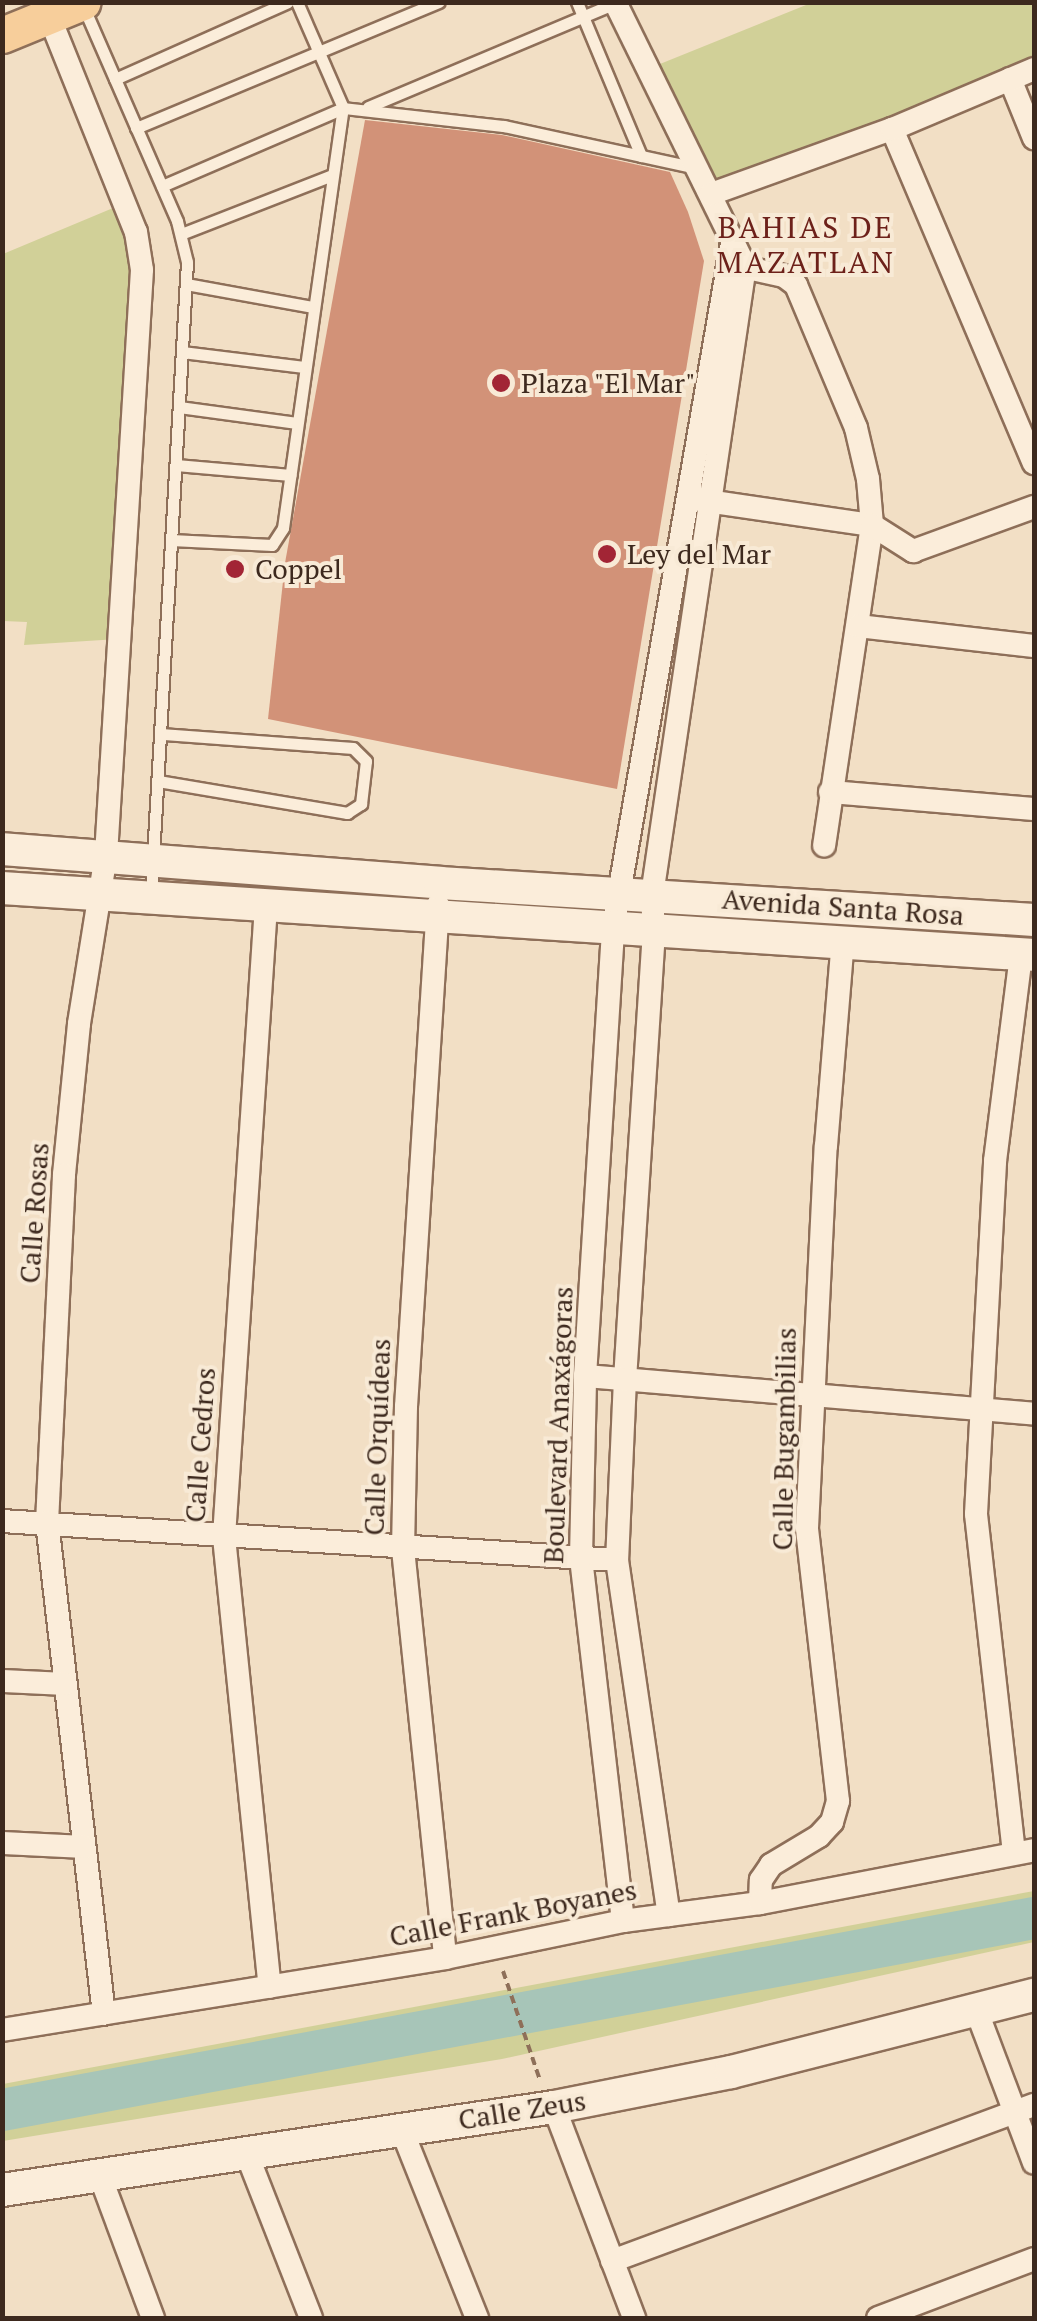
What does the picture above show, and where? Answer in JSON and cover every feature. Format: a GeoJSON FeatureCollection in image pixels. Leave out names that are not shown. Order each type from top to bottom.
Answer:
{"type":"FeatureCollection","features":[{"type":"Feature","properties":{"kind":"main road"},"geometry":{"type":"LineString","coordinates":[[2,35],[64,6]]}},
{"type":"Feature","properties":{"kind":"main road","name":"Avenida Santa Rosa"},"geometry":{"type":"LineString","coordinates":[[2,848],[440,883],[1034,920]]}},
{"type":"Feature","properties":{"kind":"main road","name":"Avenida Santa Rosa"},"geometry":{"type":"LineString","coordinates":[[2,888],[1028,955]]}},
{"type":"Feature","properties":{"kind":"main road","name":"Calle Zeus"},"geometry":{"type":"LineString","coordinates":[[2,2190],[554,2107],[730,2072],[977,2012],[1034,1994]]}},
{"type":"Feature","properties":{"kind":"street"},"geometry":{"type":"LineString","coordinates":[[615,3],[712,194],[734,258],[712,502],[652,895],[654,931],[617,1560],[669,1914]]}},
{"type":"Feature","properties":{"kind":"street"},"geometry":{"type":"LineString","coordinates":[[64,6],[141,252],[106,855],[98,894]]}},
{"type":"Feature","properties":{"kind":"street"},"geometry":{"type":"LineString","coordinates":[[712,194],[892,130],[1034,69]]}},
{"type":"Feature","properties":{"kind":"street"},"geometry":{"type":"LineString","coordinates":[[1010,79],[1034,138]]}},
{"type":"Feature","properties":{"kind":"street"},"geometry":{"type":"LineString","coordinates":[[892,130],[1034,463]]}},
{"type":"Feature","properties":{"kind":"street"},"geometry":{"type":"LineString","coordinates":[[612,928],[686,498],[734,258]]}},
{"type":"Feature","properties":{"kind":"street"},"geometry":{"type":"LineString","coordinates":[[734,258],[784,276],[804,299],[856,428],[872,526],[824,845]]}},
{"type":"Feature","properties":{"kind":"street"},"geometry":{"type":"LineString","coordinates":[[686,498],[872,526],[912,551],[1034,507]]}},
{"type":"Feature","properties":{"kind":"street"},"geometry":{"type":"LineString","coordinates":[[858,626],[1034,646]]}},
{"type":"Feature","properties":{"kind":"street"},"geometry":{"type":"LineString","coordinates":[[830,792],[1034,809]]}},
{"type":"Feature","properties":{"kind":"street"},"geometry":{"type":"LineString","coordinates":[[436,916],[440,883]]}},
{"type":"Feature","properties":{"kind":"street","name":"Calle Rosas"},"geometry":{"type":"LineString","coordinates":[[98,894],[79,1024],[64,1175],[47,1522],[104,2014]]}},
{"type":"Feature","properties":{"kind":"street","name":"Calle Cedros"},"geometry":{"type":"LineString","coordinates":[[266,906],[224,1538],[270,1986]]}},
{"type":"Feature","properties":{"kind":"street","name":"Calle Orquídeas"},"geometry":{"type":"LineString","coordinates":[[436,916],[406,1406],[403,1549],[445,1958]]}},
{"type":"Feature","properties":{"kind":"street","name":"Boulevard Anaxágoras"},"geometry":{"type":"LineString","coordinates":[[612,928],[585,1376],[581,1557],[622,1921]]}},
{"type":"Feature","properties":{"kind":"street","name":"Calle Bugambilias"},"geometry":{"type":"LineString","coordinates":[[760,1903],[761,1880],[771,1865],[818,1836],[832,1822],[838,1801],[807,1528],[843,941]]}},
{"type":"Feature","properties":{"kind":"street"},"geometry":{"type":"LineString","coordinates":[[1024,1852],[977,1544],[995,1161],[1028,955]]}},
{"type":"Feature","properties":{"kind":"street"},"geometry":{"type":"LineString","coordinates":[[585,1376],[1034,1414]]}},
{"type":"Feature","properties":{"kind":"street"},"geometry":{"type":"LineString","coordinates":[[2,1521],[617,1560]]}},
{"type":"Feature","properties":{"kind":"street"},"geometry":{"type":"LineString","coordinates":[[2,1681],[66,1684]]}},
{"type":"Feature","properties":{"kind":"street"},"geometry":{"type":"LineString","coordinates":[[2,1843],[84,1847]]}},
{"type":"Feature","properties":{"kind":"street","name":"Calle Frank Boyanes"},"geometry":{"type":"LineString","coordinates":[[2,2030],[445,1958],[622,1921],[760,1903],[1024,1852]]}},
{"type":"Feature","properties":{"kind":"street"},"geometry":{"type":"LineString","coordinates":[[977,2012],[1025,2109],[1034,2163]]}},
{"type":"Feature","properties":{"kind":"street"},"geometry":{"type":"LineString","coordinates":[[554,2107],[634,2318]]}},
{"type":"Feature","properties":{"kind":"street"},"geometry":{"type":"LineString","coordinates":[[612,2261],[1025,2109]]}},
{"type":"Feature","properties":{"kind":"street"},"geometry":{"type":"LineString","coordinates":[[402,2128],[477,2318]]}},
{"type":"Feature","properties":{"kind":"street"},"geometry":{"type":"LineString","coordinates":[[246,2152],[311,2318]]}},
{"type":"Feature","properties":{"kind":"street"},"geometry":{"type":"LineString","coordinates":[[98,2173],[154,2318]]}},
{"type":"Feature","properties":{"kind":"street"},"geometry":{"type":"LineString","coordinates":[[878,2318],[1034,2259]]}},
{"type":"Feature","properties":{"kind":"lane"},"geometry":{"type":"LineString","coordinates":[[115,79],[288,2]]}},
{"type":"Feature","properties":{"kind":"lane"},"geometry":{"type":"LineString","coordinates":[[171,540],[272,545],[283,528],[342,108],[297,2]]}},
{"type":"Feature","properties":{"kind":"lane"},"geometry":{"type":"LineString","coordinates":[[136,128],[439,2]]}},
{"type":"Feature","properties":{"kind":"lane"},"geometry":{"type":"LineString","coordinates":[[578,2],[641,156]]}},
{"type":"Feature","properties":{"kind":"lane"},"geometry":{"type":"LineString","coordinates":[[364,108],[615,3]]}},
{"type":"Feature","properties":{"kind":"lane"},"geometry":{"type":"LineString","coordinates":[[64,6],[115,79],[162,186],[181,234],[186,284],[151,897]]}},
{"type":"Feature","properties":{"kind":"lane"},"geometry":{"type":"LineString","coordinates":[[162,186],[342,108],[504,126],[698,168]]}},
{"type":"Feature","properties":{"kind":"lane"},"geometry":{"type":"LineString","coordinates":[[181,234],[330,176]]}},
{"type":"Feature","properties":{"kind":"lane"},"geometry":{"type":"LineString","coordinates":[[186,284],[312,307]]}},
{"type":"Feature","properties":{"kind":"lane"},"geometry":{"type":"LineString","coordinates":[[182,352],[304,368]]}},
{"type":"Feature","properties":{"kind":"lane"},"geometry":{"type":"LineString","coordinates":[[179,407],[298,423]]}},
{"type":"Feature","properties":{"kind":"lane"},"geometry":{"type":"LineString","coordinates":[[176,465],[291,474]]}},
{"type":"Feature","properties":{"kind":"lane"},"geometry":{"type":"LineString","coordinates":[[158,781],[347,814],[361,804],[366,761],[352,748],[161,734]]}},
{"type":"Feature","properties":{"kind":"path"},"geometry":{"type":"LineString","coordinates":[[505,1979],[530,2060]]}},
{"type":"Feature","properties":{"kind":"shaded area"},"geometry":{"type":"Polygon","coordinates":[[[811,3],[1034,3],[1034,70],[711,194],[650,68],[811,3]]]}},
{"type":"Feature","properties":{"kind":"shaded area"},"geometry":{"type":"Polygon","coordinates":[[[125,203],[136,232],[118,639],[24,645],[27,622],[3,621],[3,254],[125,203]]]}},
{"type":"Feature","properties":{"kind":"shaded area"},"geometry":{"type":"Polygon","coordinates":[[[1034,1891],[1034,1942],[502,2059],[3,2141],[3,2084],[1034,1891]]]}},
{"type":"Feature","properties":{"kind":"building","name":"Plaza \"El Mar\""},"geometry":{"type":"Polygon","coordinates":[[[365,120],[502,135],[670,172],[688,212],[704,261],[617,789],[268,719],[285,563],[365,120]]]}},
{"type":"Feature","properties":{"kind":"waterway"},"geometry":{"type":"LineString","coordinates":[[2,2110],[1034,1918]]}},
{"type":"Feature","properties":{"kind":"place","name":"Plaza \"El Mar\""},"geometry":{"type":"Point","coordinates":[501,383]}},
{"type":"Feature","properties":{"kind":"place","name":"Ley del Mar"},"geometry":{"type":"Point","coordinates":[607,554]}},
{"type":"Feature","properties":{"kind":"place","name":"Coppel"},"geometry":{"type":"Point","coordinates":[235,569]}},
{"type":"Feature","properties":{"kind":"district","name":"BAHIAS DE MAZATLAN"},"geometry":{"type":"Point","coordinates":[806,244]}}]}
